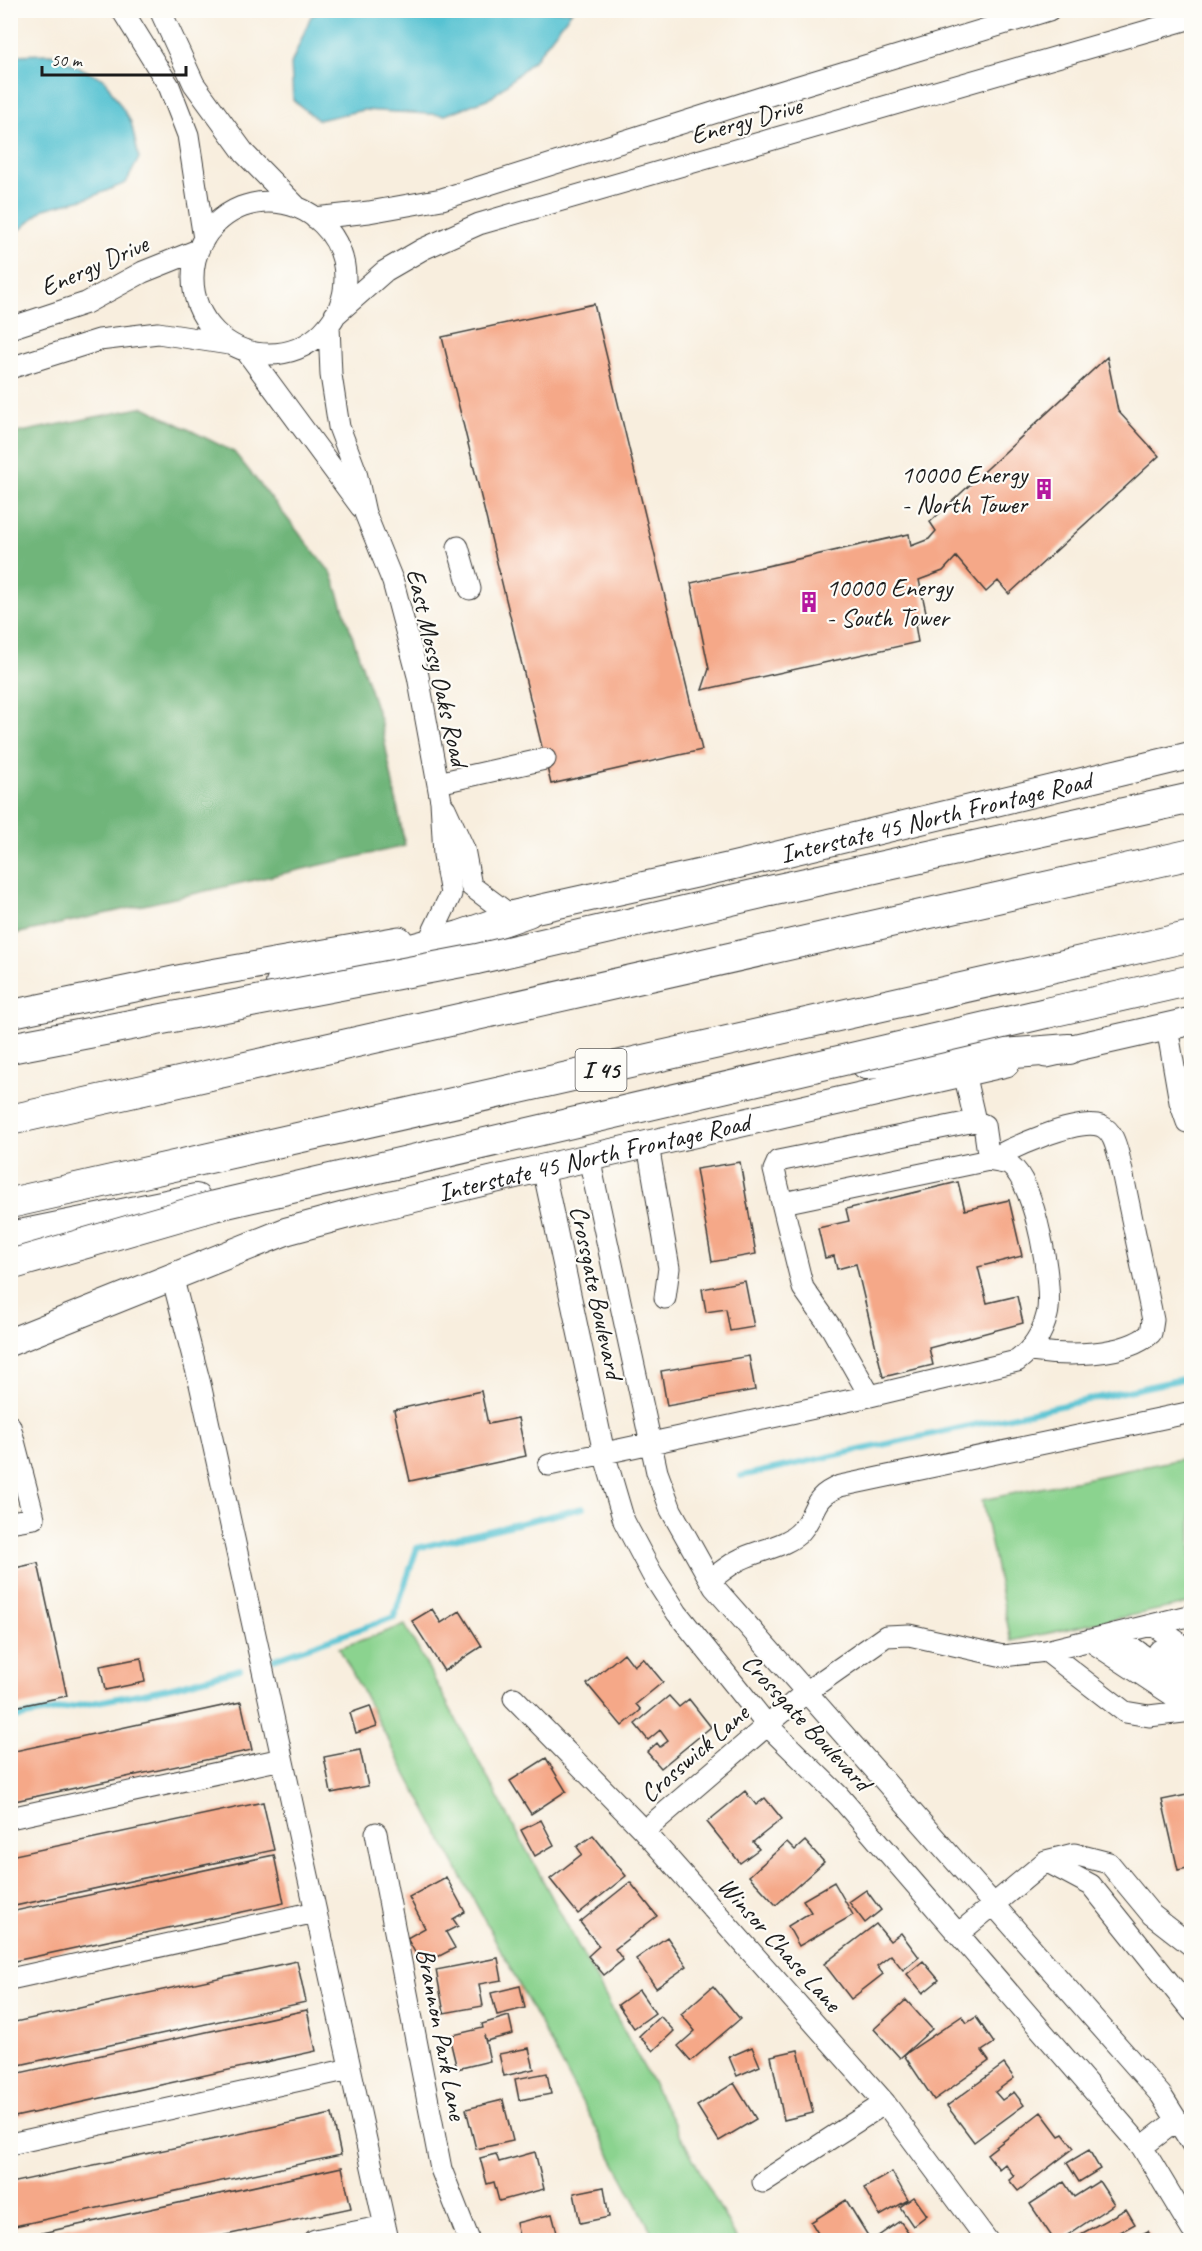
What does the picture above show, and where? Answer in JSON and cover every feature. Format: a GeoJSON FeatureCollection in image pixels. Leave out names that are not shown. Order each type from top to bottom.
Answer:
{"type":"FeatureCollection","features":[{"type":"Feature","properties":{"kind":"highway"},"geometry":{"type":"LineString","coordinates":[[10,1048],[477,960],[770,891],[1191,798]]}},
{"type":"Feature","properties":{"kind":"highway"},"geometry":{"type":"LineString","coordinates":[[10,1120],[1191,854]]}},
{"type":"Feature","properties":{"kind":"highway"},"geometry":{"type":"LineString","coordinates":[[10,1060],[460,936],[519,914]]}},
{"type":"Feature","properties":{"kind":"highway","name":"I 45"},"geometry":{"type":"LineString","coordinates":[[10,1203],[1191,936]]}},
{"type":"Feature","properties":{"kind":"highway"},"geometry":{"type":"LineString","coordinates":[[10,1265],[213,1206],[1191,980]]}},
{"type":"Feature","properties":{"kind":"highway"},"geometry":{"type":"LineString","coordinates":[[10,1237],[862,1064],[1069,1049]]}},
{"type":"Feature","properties":{"kind":"main road","name":"Interstate 45 North Frontage Road"},"geometry":{"type":"LineString","coordinates":[[10,1014],[188,977],[432,934],[732,866],[1191,755]]}},
{"type":"Feature","properties":{"kind":"main road","name":"Interstate 45 North Frontage Road"},"geometry":{"type":"LineString","coordinates":[[10,1342],[287,1231],[543,1168],[1179,1024]]}},
{"type":"Feature","properties":{"kind":"street"},"geometry":{"type":"LineString","coordinates":[[122,10],[169,87],[188,135],[201,245],[193,277],[198,304],[211,328],[239,348]]}},
{"type":"Feature","properties":{"kind":"street"},"geometry":{"type":"LineString","coordinates":[[10,368],[99,340],[158,333],[272,354],[298,349],[320,335],[332,320],[343,292],[343,263],[331,235],[245,154],[194,84],[160,10]]}},
{"type":"Feature","properties":{"kind":"street","name":"Energy Drive"},"geometry":{"type":"LineString","coordinates":[[306,213],[369,212],[442,199],[1048,10]]}},
{"type":"Feature","properties":{"kind":"street","name":"Energy Drive"},"geometry":{"type":"LineString","coordinates":[[332,320],[385,271],[423,249],[479,225],[1191,18]]}},
{"type":"Feature","properties":{"kind":"street"},"geometry":{"type":"LineString","coordinates":[[201,245],[229,213],[251,204],[275,202],[306,213]]}},
{"type":"Feature","properties":{"kind":"street","name":"Energy Drive"},"geometry":{"type":"LineString","coordinates":[[10,328],[86,303],[143,272],[201,245]]}},
{"type":"Feature","properties":{"kind":"street","name":"East Mossy Oaks Road"},"geometry":{"type":"LineString","coordinates":[[332,320],[331,375],[339,427],[356,472],[365,513],[393,582],[418,676],[439,792],[444,855],[451,894],[432,934]]}},
{"type":"Feature","properties":{"kind":"street","name":"East Mossy Oaks Road"},"geometry":{"type":"LineString","coordinates":[[239,348],[365,513]]}},
{"type":"Feature","properties":{"kind":"street"},"geometry":{"type":"LineString","coordinates":[[458,547],[470,589]]}},
{"type":"Feature","properties":{"kind":"street"},"geometry":{"type":"LineString","coordinates":[[439,792],[545,759]]}},
{"type":"Feature","properties":{"kind":"street","name":"East Mossy Oaks Road"},"geometry":{"type":"LineString","coordinates":[[439,792],[464,849],[471,886],[519,914]]}},
{"type":"Feature","properties":{"kind":"street"},"geometry":{"type":"LineString","coordinates":[[1179,1024],[1180,1102],[1187,1122],[1191,1124]]}},
{"type":"Feature","properties":{"kind":"street"},"geometry":{"type":"LineString","coordinates":[[964,1073],[975,1121]]}},
{"type":"Feature","properties":{"kind":"street"},"geometry":{"type":"LineString","coordinates":[[870,1396],[832,1329],[802,1288],[774,1170],[778,1161],[975,1121],[984,1125],[989,1160]]}},
{"type":"Feature","properties":{"kind":"street"},"geometry":{"type":"LineString","coordinates":[[783,1203],[989,1160],[1029,1141],[1086,1125],[1101,1126],[1113,1136],[1119,1157],[1153,1320],[1151,1333],[1143,1340],[1128,1345],[1076,1355],[1031,1351]]}},
{"type":"Feature","properties":{"kind":"street"},"geometry":{"type":"LineString","coordinates":[[648,1145],[669,1268],[665,1298]]}},
{"type":"Feature","properties":{"kind":"street","name":"Crossgate Boulevard"},"geometry":{"type":"LineString","coordinates":[[589,1158],[657,1472],[671,1510],[710,1580],[1161,2095],[1191,2144]]}},
{"type":"Feature","properties":{"kind":"street"},"geometry":{"type":"LineString","coordinates":[[549,1465],[870,1396],[1017,1361],[1031,1351],[1047,1313],[1045,1253],[1027,1185],[1010,1165],[989,1160]]}},
{"type":"Feature","properties":{"kind":"street","name":"Crossgate Boulevard"},"geometry":{"type":"LineString","coordinates":[[543,1168],[604,1453],[624,1521],[652,1574],[705,1650],[767,1725],[839,1796],[1142,2147],[1191,2230]]}},
{"type":"Feature","properties":{"kind":"street"},"geometry":{"type":"LineString","coordinates":[[172,1276],[200,1384],[386,2234],[315,2241]]}},
{"type":"Feature","properties":{"kind":"street"},"geometry":{"type":"LineString","coordinates":[[710,1580],[738,1560],[796,1536],[807,1522],[815,1504],[830,1490],[840,1486],[1191,1412]]}},
{"type":"Feature","properties":{"kind":"street"},"geometry":{"type":"LineString","coordinates":[[10,1426],[34,1518],[10,1522]]}},
{"type":"Feature","properties":{"kind":"street","name":"Crosswick Lane"},"geometry":{"type":"LineString","coordinates":[[644,1831],[806,1692],[886,1636],[909,1635],[1003,1656],[1046,1651],[1191,1615]]}},
{"type":"Feature","properties":{"kind":"street"},"geometry":{"type":"LineString","coordinates":[[1162,1623],[1191,1635]]}},
{"type":"Feature","properties":{"kind":"street"},"geometry":{"type":"LineString","coordinates":[[1162,1623],[1191,1652]]}},
{"type":"Feature","properties":{"kind":"street"},"geometry":{"type":"LineString","coordinates":[[1121,1633],[1191,1672]]}},
{"type":"Feature","properties":{"kind":"street"},"geometry":{"type":"LineString","coordinates":[[1121,1633],[1191,1690]]}},
{"type":"Feature","properties":{"kind":"street"},"geometry":{"type":"LineString","coordinates":[[1089,1640],[1191,1709]]}},
{"type":"Feature","properties":{"kind":"street"},"geometry":{"type":"LineString","coordinates":[[1046,1651],[1125,1712],[1149,1716],[1191,1709]]}},
{"type":"Feature","properties":{"kind":"street","name":"Winsor Chase Lane"},"geometry":{"type":"LineString","coordinates":[[514,1698],[644,1831],[885,2103],[987,2241]]}},
{"type":"Feature","properties":{"kind":"street"},"geometry":{"type":"LineString","coordinates":[[10,1818],[282,1759]]}},
{"type":"Feature","properties":{"kind":"street","name":"Brannon Park Lane"},"geometry":{"type":"LineString","coordinates":[[376,1833],[441,2169],[469,2241]]}},
{"type":"Feature","properties":{"kind":"street"},"geometry":{"type":"LineString","coordinates":[[958,1934],[995,1906],[1046,1861],[1074,1854],[1109,1863],[1152,1915],[1191,1946]]}},
{"type":"Feature","properties":{"kind":"street"},"geometry":{"type":"LineString","coordinates":[[1046,1861],[1092,1885],[1191,2011]]}},
{"type":"Feature","properties":{"kind":"street"},"geometry":{"type":"LineString","coordinates":[[10,1979],[316,1912]]}},
{"type":"Feature","properties":{"kind":"street"},"geometry":{"type":"LineString","coordinates":[[10,2144],[350,2069]]}},
{"type":"Feature","properties":{"kind":"street"},"geometry":{"type":"LineString","coordinates":[[763,2182],[885,2103]]}},
{"type":"Feature","properties":{"kind":"street"},"geometry":{"type":"LineString","coordinates":[[1142,2147],[1176,2120]]}},
{"type":"Feature","properties":{"kind":"green space"},"geometry":{"type":"Polygon","coordinates":[[[1192,113],[1191,164],[1184,115],[1192,113]]]}},
{"type":"Feature","properties":{"kind":"green space"},"geometry":{"type":"Polygon","coordinates":[[[144,407],[234,452],[332,574],[381,723],[405,846],[11,935],[11,434],[144,407]]]}},
{"type":"Feature","properties":{"kind":"green space"},"geometry":{"type":"Polygon","coordinates":[[[1191,1457],[1191,1603],[1011,1641],[982,1500],[1191,1457]]]}},
{"type":"Feature","properties":{"kind":"green space"},"geometry":{"type":"Polygon","coordinates":[[[405,1625],[737,2240],[656,2240],[339,1648],[405,1625]]]}},
{"type":"Feature","properties":{"kind":"water"},"geometry":{"type":"Polygon","coordinates":[[[322,11],[572,11],[534,60],[492,97],[445,115],[363,110],[318,120],[293,100],[291,64],[311,16],[322,11]]]}},
{"type":"Feature","properties":{"kind":"water"},"geometry":{"type":"Polygon","coordinates":[[[51,54],[104,79],[131,122],[139,158],[126,183],[91,197],[44,209],[20,230],[11,230],[11,55],[51,54]]]}},
{"type":"Feature","properties":{"kind":"building"},"geometry":{"type":"Polygon","coordinates":[[[594,304],[702,750],[551,784],[442,337],[594,304]]]}},
{"type":"Feature","properties":{"kind":"building"},"geometry":{"type":"Polygon","coordinates":[[[1107,357],[1118,411],[1159,456],[1009,594],[998,581],[986,592],[956,557],[943,571],[919,580],[928,621],[915,624],[918,642],[702,690],[709,669],[691,583],[909,534],[911,546],[929,539],[936,531],[930,522],[1107,357]]]}},
{"type":"Feature","properties":{"kind":"building"},"geometry":{"type":"Polygon","coordinates":[[[740,1162],[756,1254],[712,1262],[696,1169],[740,1162]]]}},
{"type":"Feature","properties":{"kind":"building"},"geometry":{"type":"Polygon","coordinates":[[[958,1182],[965,1210],[1009,1200],[1022,1256],[978,1267],[987,1303],[1017,1296],[1023,1323],[929,1348],[933,1365],[883,1377],[856,1264],[837,1269],[834,1256],[825,1258],[818,1228],[849,1221],[846,1209],[958,1182]]]}},
{"type":"Feature","properties":{"kind":"building"},"geometry":{"type":"Polygon","coordinates":[[[745,1281],[754,1327],[730,1331],[726,1309],[706,1312],[702,1289],[745,1281]]]}},
{"type":"Feature","properties":{"kind":"building"},"geometry":{"type":"Polygon","coordinates":[[[749,1356],[755,1390],[667,1406],[661,1371],[749,1356]]]}},
{"type":"Feature","properties":{"kind":"building"},"geometry":{"type":"Polygon","coordinates":[[[481,1391],[488,1424],[518,1418],[526,1456],[410,1481],[394,1410],[481,1391]]]}},
{"type":"Feature","properties":{"kind":"building"},"geometry":{"type":"Polygon","coordinates":[[[38,1563],[67,1696],[10,1708],[10,1569],[38,1563]]]}},
{"type":"Feature","properties":{"kind":"building"},"geometry":{"type":"Polygon","coordinates":[[[432,1609],[441,1623],[460,1611],[482,1646],[444,1671],[412,1621],[432,1609]]]}},
{"type":"Feature","properties":{"kind":"building"},"geometry":{"type":"Polygon","coordinates":[[[624,1653],[634,1666],[643,1658],[663,1682],[636,1704],[641,1710],[622,1726],[587,1684],[624,1653]]]}},
{"type":"Feature","properties":{"kind":"building"},"geometry":{"type":"Polygon","coordinates":[[[141,1658],[145,1682],[105,1690],[100,1666],[141,1658]]]}},
{"type":"Feature","properties":{"kind":"building"},"geometry":{"type":"Polygon","coordinates":[[[669,1696],[679,1707],[689,1699],[711,1727],[661,1768],[647,1752],[657,1743],[660,1747],[668,1741],[660,1730],[648,1740],[635,1724],[669,1696]]]}},
{"type":"Feature","properties":{"kind":"building"},"geometry":{"type":"Polygon","coordinates":[[[241,1702],[252,1750],[10,1802],[10,1752],[241,1702]]]}},
{"type":"Feature","properties":{"kind":"building"},"geometry":{"type":"Polygon","coordinates":[[[370,1706],[377,1726],[356,1733],[350,1713],[370,1706]]]}},
{"type":"Feature","properties":{"kind":"building"},"geometry":{"type":"Polygon","coordinates":[[[360,1750],[368,1786],[331,1793],[324,1757],[360,1750]]]}},
{"type":"Feature","properties":{"kind":"building"},"geometry":{"type":"Polygon","coordinates":[[[546,1758],[566,1791],[531,1814],[510,1781],[546,1758]]]}},
{"type":"Feature","properties":{"kind":"building"},"geometry":{"type":"Polygon","coordinates":[[[745,1791],[756,1805],[765,1798],[782,1819],[753,1842],[759,1849],[740,1863],[707,1822],[745,1791]]]}},
{"type":"Feature","properties":{"kind":"building"},"geometry":{"type":"Polygon","coordinates":[[[1192,1794],[1192,1867],[1178,1870],[1162,1800],[1192,1794]]]}},
{"type":"Feature","properties":{"kind":"building"},"geometry":{"type":"Polygon","coordinates":[[[263,1802],[274,1850],[10,1907],[10,1856],[263,1802]]]}},
{"type":"Feature","properties":{"kind":"building"},"geometry":{"type":"Polygon","coordinates":[[[541,1820],[554,1845],[535,1856],[521,1830],[541,1820]]]}},
{"type":"Feature","properties":{"kind":"building"},"geometry":{"type":"Polygon","coordinates":[[[593,1835],[626,1876],[578,1914],[550,1879],[582,1854],[577,1847],[593,1835]]]}},
{"type":"Feature","properties":{"kind":"building"},"geometry":{"type":"Polygon","coordinates":[[[805,1841],[824,1862],[776,1905],[749,1876],[787,1842],[795,1850],[805,1841]]]}},
{"type":"Feature","properties":{"kind":"building"},"geometry":{"type":"Polygon","coordinates":[[[274,1855],[284,1903],[10,1962],[10,1912],[274,1855]]]}},
{"type":"Feature","properties":{"kind":"building"},"geometry":{"type":"Polygon","coordinates":[[[446,1877],[465,1912],[453,1919],[458,1926],[446,1932],[455,1948],[422,1965],[407,1938],[425,1928],[409,1897],[446,1877]]]}},
{"type":"Feature","properties":{"kind":"building"},"geometry":{"type":"Polygon","coordinates":[[[630,1882],[657,1916],[615,1949],[623,1960],[604,1975],[588,1956],[599,1946],[580,1922],[630,1882]]]}},
{"type":"Feature","properties":{"kind":"building"},"geometry":{"type":"Polygon","coordinates":[[[834,1882],[853,1915],[799,1946],[788,1926],[811,1912],[803,1900],[834,1882]]]}},
{"type":"Feature","properties":{"kind":"building"},"geometry":{"type":"Polygon","coordinates":[[[866,1890],[881,1910],[865,1923],[849,1902],[866,1890]]]}},
{"type":"Feature","properties":{"kind":"building"},"geometry":{"type":"Polygon","coordinates":[[[876,1924],[890,1941],[901,1933],[919,1957],[903,1970],[891,1955],[877,1966],[883,1974],[851,1999],[824,1964],[876,1924]]]}},
{"type":"Feature","properties":{"kind":"building"},"geometry":{"type":"Polygon","coordinates":[[[667,1937],[687,1966],[656,1988],[636,1959],[667,1937]]]}},
{"type":"Feature","properties":{"kind":"building"},"geometry":{"type":"Polygon","coordinates":[[[498,1958],[502,1980],[479,1984],[483,2006],[444,2013],[436,1970],[498,1958]]]}},
{"type":"Feature","properties":{"kind":"building"},"geometry":{"type":"Polygon","coordinates":[[[297,1961],[306,2002],[10,2067],[10,2023],[297,1961]]]}},
{"type":"Feature","properties":{"kind":"building"},"geometry":{"type":"Polygon","coordinates":[[[923,1961],[939,1980],[923,1993],[907,1974],[923,1961]]]}},
{"type":"Feature","properties":{"kind":"building"},"geometry":{"type":"Polygon","coordinates":[[[520,1986],[525,2008],[497,2015],[491,1993],[520,1986]]]}},
{"type":"Feature","properties":{"kind":"building"},"geometry":{"type":"Polygon","coordinates":[[[713,1986],[740,2019],[691,2061],[678,2046],[695,2031],[681,2014],[713,1986]]]}},
{"type":"Feature","properties":{"kind":"building"},"geometry":{"type":"Polygon","coordinates":[[[639,1990],[655,2013],[634,2028],[618,2005],[639,1990]]]}},
{"type":"Feature","properties":{"kind":"building"},"geometry":{"type":"Polygon","coordinates":[[[906,2000],[932,2029],[900,2058],[874,2029],[906,2000]]]}},
{"type":"Feature","properties":{"kind":"building"},"geometry":{"type":"Polygon","coordinates":[[[307,2010],[316,2051],[10,2118],[10,2075],[307,2010]]]}},
{"type":"Feature","properties":{"kind":"building"},"geometry":{"type":"Polygon","coordinates":[[[509,2016],[513,2034],[486,2041],[484,2035],[490,2061],[457,2069],[449,2036],[483,2028],[482,2024],[509,2016]]]}},
{"type":"Feature","properties":{"kind":"building"},"geometry":{"type":"Polygon","coordinates":[[[660,2016],[674,2031],[653,2051],[639,2036],[660,2016]]]}},
{"type":"Feature","properties":{"kind":"building"},"geometry":{"type":"Polygon","coordinates":[[[962,2016],[967,2023],[976,2017],[994,2043],[982,2051],[989,2061],[934,2100],[904,2055],[962,2016]]]}},
{"type":"Feature","properties":{"kind":"building"},"geometry":{"type":"Polygon","coordinates":[[[752,2047],[760,2066],[737,2076],[729,2057],[752,2047]]]}},
{"type":"Feature","properties":{"kind":"building"},"geometry":{"type":"Polygon","coordinates":[[[529,2048],[534,2069],[504,2076],[499,2054],[529,2048]]]}},
{"type":"Feature","properties":{"kind":"building"},"geometry":{"type":"Polygon","coordinates":[[[798,2050],[813,2113],[784,2120],[771,2056],[798,2050]]]}},
{"type":"Feature","properties":{"kind":"building"},"geometry":{"type":"Polygon","coordinates":[[[1004,2064],[1014,2078],[995,2092],[1002,2100],[1014,2092],[1024,2105],[974,2142],[947,2106],[1004,2064]]]}},
{"type":"Feature","properties":{"kind":"building"},"geometry":{"type":"Polygon","coordinates":[[[547,2073],[551,2094],[519,2100],[515,2079],[547,2073]]]}},
{"type":"Feature","properties":{"kind":"building"},"geometry":{"type":"Polygon","coordinates":[[[734,2083],[756,2119],[719,2141],[697,2106],[734,2083]]]}},
{"type":"Feature","properties":{"kind":"building"},"geometry":{"type":"Polygon","coordinates":[[[503,2100],[513,2141],[476,2149],[466,2109],[503,2100]]]}},
{"type":"Feature","properties":{"kind":"building"},"geometry":{"type":"Polygon","coordinates":[[[1041,2112],[1059,2136],[1063,2134],[1074,2148],[1018,2191],[1009,2180],[1014,2176],[1005,2164],[999,2169],[987,2154],[1041,2112]]]}},
{"type":"Feature","properties":{"kind":"building"},"geometry":{"type":"Polygon","coordinates":[[[332,2114],[341,2155],[10,2227],[10,2183],[332,2114]]]}},
{"type":"Feature","properties":{"kind":"building"},"geometry":{"type":"Polygon","coordinates":[[[1089,2150],[1100,2169],[1079,2182],[1067,2163],[1089,2150]]]}},
{"type":"Feature","properties":{"kind":"building"},"geometry":{"type":"Polygon","coordinates":[[[535,2152],[544,2189],[499,2201],[494,2182],[487,2184],[480,2158],[496,2154],[499,2162],[535,2152]]]}},
{"type":"Feature","properties":{"kind":"building"},"geometry":{"type":"Polygon","coordinates":[[[342,2167],[351,2208],[203,2240],[10,2240],[342,2167]]]}},
{"type":"Feature","properties":{"kind":"building"},"geometry":{"type":"Polygon","coordinates":[[[892,2172],[908,2200],[880,2216],[864,2188],[892,2172]]]}},
{"type":"Feature","properties":{"kind":"building"},"geometry":{"type":"Polygon","coordinates":[[[1099,2181],[1114,2204],[1060,2240],[1054,2240],[1030,2204],[1064,2182],[1074,2197],[1099,2181]]]}},
{"type":"Feature","properties":{"kind":"building"},"geometry":{"type":"Polygon","coordinates":[[[604,2187],[609,2217],[580,2223],[574,2193],[604,2187]]]}},
{"type":"Feature","properties":{"kind":"building"},"geometry":{"type":"Polygon","coordinates":[[[914,2197],[927,2215],[913,2226],[900,2207],[914,2197]]]}},
{"type":"Feature","properties":{"kind":"building"},"geometry":{"type":"Polygon","coordinates":[[[846,2200],[870,2239],[822,2240],[811,2222],[846,2200]]]}},
{"type":"Feature","properties":{"kind":"building"},"geometry":{"type":"Polygon","coordinates":[[[1126,2209],[1135,2224],[1113,2236],[1115,2240],[1070,2240],[1126,2209]]]}},
{"type":"Feature","properties":{"kind":"building"},"geometry":{"type":"Polygon","coordinates":[[[552,2214],[559,2240],[520,2240],[516,2223],[552,2214]]]}},
{"type":"Feature","properties":{"kind":"building"},"geometry":{"type":"Polygon","coordinates":[[[900,2221],[912,2237],[907,2240],[879,2240],[877,2237],[900,2221]]]}},
{"type":"Feature","properties":{"kind":"building"},"geometry":{"type":"Polygon","coordinates":[[[1148,2231],[1153,2240],[1130,2240],[1148,2231]]]}},
{"type":"Feature","properties":{"kind":"waterway"},"geometry":{"type":"LineString","coordinates":[[741,1476],[1192,1377]]}},
{"type":"Feature","properties":{"kind":"waterway"},"geometry":{"type":"LineString","coordinates":[[274,1659],[394,1617],[417,1548],[583,1508]]}},
{"type":"Feature","properties":{"kind":"waterway"},"geometry":{"type":"LineString","coordinates":[[10,1719],[169,1688],[240,1669]]}},
{"type":"Feature","properties":{"kind":"place","name":"10000 Energy - North Tower"},"geometry":{"type":"Point","coordinates":[1044,489]}},
{"type":"Feature","properties":{"kind":"place","name":"10000 Energy - South Tower"},"geometry":{"type":"Point","coordinates":[809,602]}}]}
